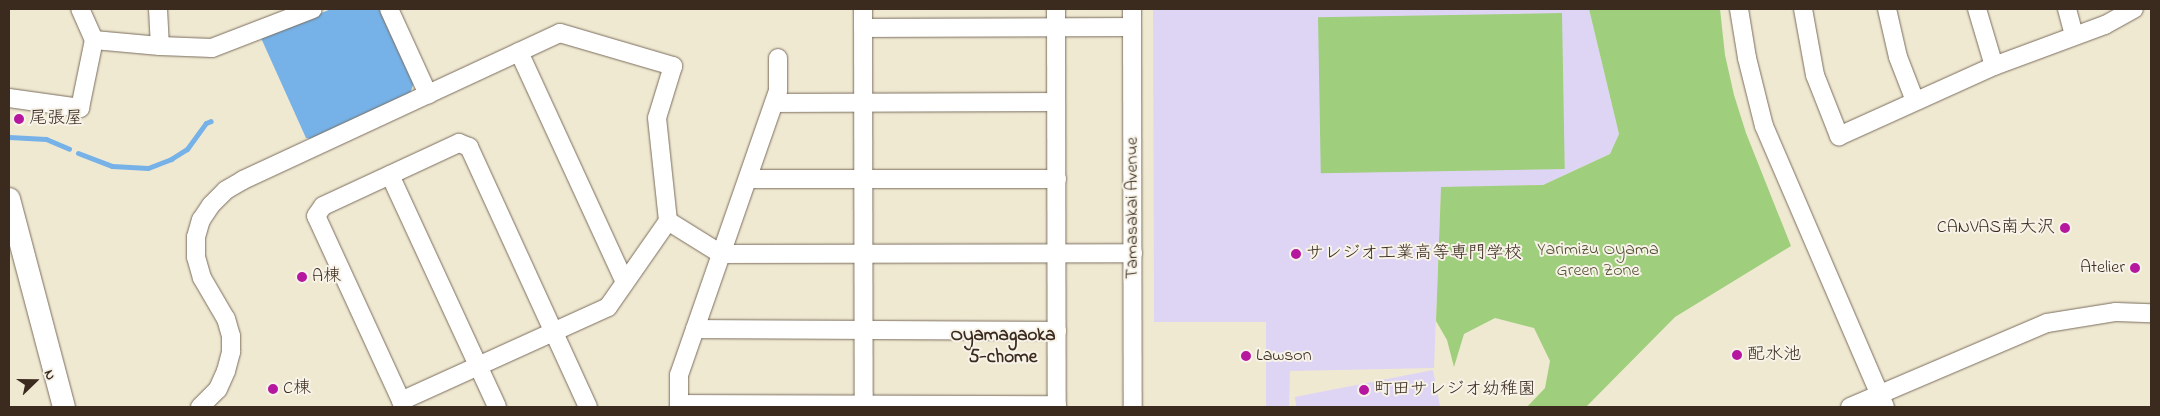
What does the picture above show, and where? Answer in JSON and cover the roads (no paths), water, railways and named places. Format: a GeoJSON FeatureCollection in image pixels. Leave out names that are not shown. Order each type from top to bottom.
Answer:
{"type":"FeatureCollection","features":[{"type":"Feature","properties":{"kind":"main road"},"geometry":{"type":"LineString","coordinates":[[9,199],[64,407]]}},
{"type":"Feature","properties":{"kind":"street"},"geometry":{"type":"LineString","coordinates":[[9,98],[80,108],[94,40],[80,9]]}},
{"type":"Feature","properties":{"kind":"street"},"geometry":{"type":"LineString","coordinates":[[158,9],[160,46]]}},
{"type":"Feature","properties":{"kind":"street"},"geometry":{"type":"LineString","coordinates":[[94,40],[160,46],[212,48],[313,9]]}},
{"type":"Feature","properties":{"kind":"street"},"geometry":{"type":"LineString","coordinates":[[389,9],[428,94]]}},
{"type":"Feature","properties":{"kind":"street"},"geometry":{"type":"LineString","coordinates":[[863,9],[864,406]]}},
{"type":"Feature","properties":{"kind":"street"},"geometry":{"type":"LineString","coordinates":[[778,58],[778,91],[775,102],[678,375],[679,406],[1057,406],[1056,9]]}},
{"type":"Feature","properties":{"kind":"street","name":"Tamasakai Avenue"},"geometry":{"type":"LineString","coordinates":[[1132,9],[1133,407]]}},
{"type":"Feature","properties":{"kind":"street"},"geometry":{"type":"LineString","coordinates":[[1740,9],[1747,58],[1757,105],[1821,260],[1883,401]]}},
{"type":"Feature","properties":{"kind":"street"},"geometry":{"type":"LineString","coordinates":[[1803,9],[1815,75],[1839,136],[1994,66],[2074,34],[2105,25],[2134,9]]}},
{"type":"Feature","properties":{"kind":"street"},"geometry":{"type":"LineString","coordinates":[[1888,9],[1898,57],[1915,101]]}},
{"type":"Feature","properties":{"kind":"street"},"geometry":{"type":"LineString","coordinates":[[1977,9],[1994,66]]}},
{"type":"Feature","properties":{"kind":"street"},"geometry":{"type":"LineString","coordinates":[[2067,9],[2074,34]]}},
{"type":"Feature","properties":{"kind":"street"},"geometry":{"type":"LineString","coordinates":[[863,28],[1132,27]]}},
{"type":"Feature","properties":{"kind":"street"},"geometry":{"type":"LineString","coordinates":[[200,407],[218,388],[226,371],[231,352],[231,336],[226,319],[202,278],[196,257],[196,237],[201,220],[211,205],[226,190],[243,180],[560,33],[672,66],[657,118],[668,221],[608,307],[554,332],[478,366],[402,404],[316,216],[323,206],[458,143],[469,147],[554,332],[588,407]]}},
{"type":"Feature","properties":{"kind":"street"},"geometry":{"type":"LineString","coordinates":[[519,52],[625,282]]}},
{"type":"Feature","properties":{"kind":"street"},"geometry":{"type":"LineString","coordinates":[[775,102],[1056,102]]}},
{"type":"Feature","properties":{"kind":"street"},"geometry":{"type":"LineString","coordinates":[[390,175],[497,407]]}},
{"type":"Feature","properties":{"kind":"street"},"geometry":{"type":"LineString","coordinates":[[748,179],[1057,179]]}},
{"type":"Feature","properties":{"kind":"street"},"geometry":{"type":"LineString","coordinates":[[668,221],[722,254],[1133,254]]}},
{"type":"Feature","properties":{"kind":"street"},"geometry":{"type":"LineString","coordinates":[[1850,407],[1883,401],[2047,323],[2108,313],[2151,313]]}},
{"type":"Feature","properties":{"kind":"street"},"geometry":{"type":"LineString","coordinates":[[695,329],[1057,330]]}},
{"type":"Feature","properties":{"kind":"water"},"geometry":{"type":"Polygon","coordinates":[[[331,9],[381,9],[414,82],[410,94],[312,139],[306,138],[261,38],[331,9]]]}},
{"type":"Feature","properties":{"kind":"waterway"},"geometry":{"type":"LineString","coordinates":[[78,153],[112,166],[148,168],[171,159],[187,149],[206,123],[211,121]]}},
{"type":"Feature","properties":{"kind":"waterway"},"geometry":{"type":"LineString","coordinates":[[9,137],[46,139],[69,149]]}},
{"type":"Feature","properties":{"kind":"place","name":"尾張屋"},"geometry":{"type":"Point","coordinates":[19,119]}},
{"type":"Feature","properties":{"kind":"place","name":"CANVAS南大沢"},"geometry":{"type":"Point","coordinates":[2065,228]}},
{"type":"Feature","properties":{"kind":"place","name":"サレジオ工業高等専門学校"},"geometry":{"type":"Point","coordinates":[1296,254]}},
{"type":"Feature","properties":{"kind":"place","name":"Atelier"},"geometry":{"type":"Point","coordinates":[2135,268]}},
{"type":"Feature","properties":{"kind":"place","name":"A棟"},"geometry":{"type":"Point","coordinates":[302,277]}},
{"type":"Feature","properties":{"kind":"place","name":"配水池"},"geometry":{"type":"Point","coordinates":[1737,355]}},
{"type":"Feature","properties":{"kind":"place","name":"Lawson"},"geometry":{"type":"Point","coordinates":[1246,356]}},
{"type":"Feature","properties":{"kind":"place","name":"C棟"},"geometry":{"type":"Point","coordinates":[273,389]}},
{"type":"Feature","properties":{"kind":"place","name":"町田サレジオ幼稚園"},"geometry":{"type":"Point","coordinates":[1364,390]}},
{"type":"Feature","properties":{"kind":"district","name":"Oyamagaoka 5-chome"},"geometry":{"type":"Point","coordinates":[1003,347]}},
{"type":"Feature","properties":{"kind":"park label","name":"Yarimizu Oyama Green Zone"},"geometry":{"type":"Point","coordinates":[1598,261]}}]}
